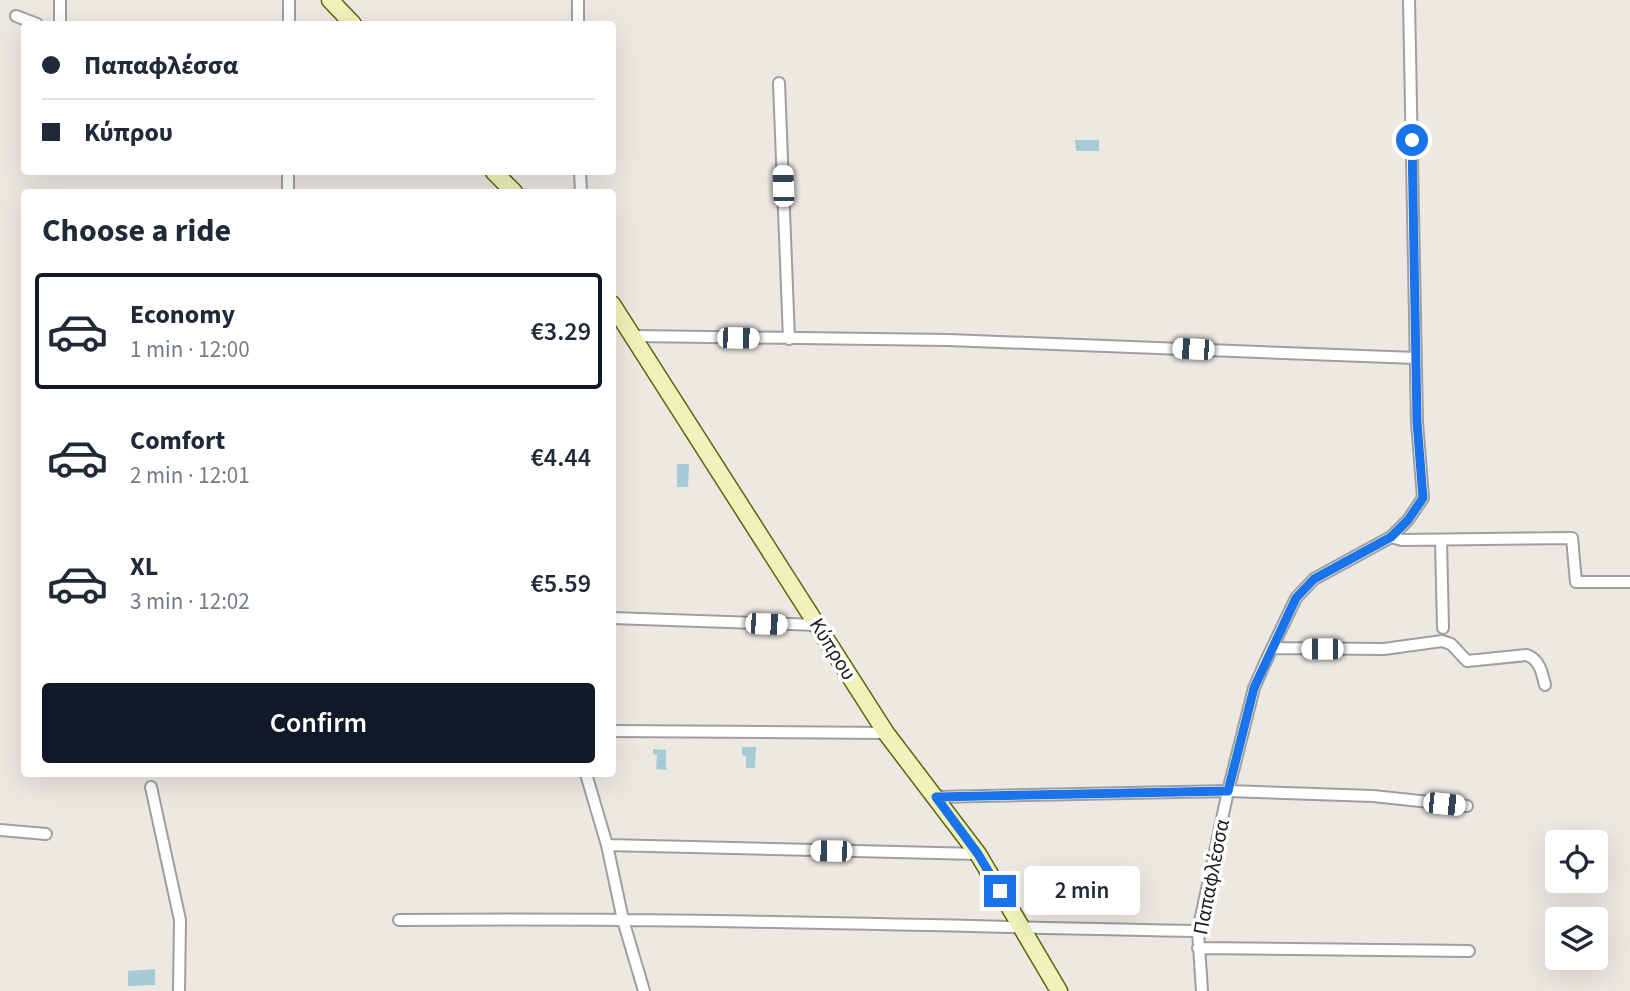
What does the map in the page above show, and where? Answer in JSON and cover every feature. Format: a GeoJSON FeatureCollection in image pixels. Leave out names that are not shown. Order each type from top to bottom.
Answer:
{"type":"FeatureCollection","features":[{"type":"Feature","properties":{"kind":"street"},"geometry":{"type":"LineString","coordinates":[[60,0],[60,21]]}},
{"type":"Feature","properties":{"kind":"street"},"geometry":{"type":"LineString","coordinates":[[289,0],[289,21]]}},
{"type":"Feature","properties":{"kind":"street"},"geometry":{"type":"LineString","coordinates":[[330,0],[350,21]]}},
{"type":"Feature","properties":{"kind":"street"},"geometry":{"type":"LineString","coordinates":[[578,0],[578,21]]}},
{"type":"Feature","properties":{"kind":"street","name":"Παπαφλέσσα"},"geometry":{"type":"LineString","coordinates":[[1202,991],[1198,931],[1228,791],[1254,688],[1296,598],[1314,579],[1391,537],[1408,520],[1423,498],[1417,422],[1409,0]]}},
{"type":"Feature","properties":{"kind":"street"},"geometry":{"type":"LineString","coordinates":[[16,16],[29,21]]}},
{"type":"Feature","properties":{"kind":"street"},"geometry":{"type":"LineString","coordinates":[[779,83],[789,339]]}},
{"type":"Feature","properties":{"kind":"street"},"geometry":{"type":"LineString","coordinates":[[497,175],[511,189]]}},
{"type":"Feature","properties":{"kind":"street","name":"Κύπρου"},"geometry":{"type":"LineString","coordinates":[[616,311],[625,329],[886,733],[978,854],[1059,991]]}},
{"type":"Feature","properties":{"kind":"street"},"geometry":{"type":"LineString","coordinates":[[625,329],[789,339],[1109,345],[1416,358]]}},
{"type":"Feature","properties":{"kind":"street"},"geometry":{"type":"LineString","coordinates":[[1391,537],[1402,540],[1572,538],[1576,582],[1630,582]]}},
{"type":"Feature","properties":{"kind":"street"},"geometry":{"type":"LineString","coordinates":[[1441,540],[1443,628]]}},
{"type":"Feature","properties":{"kind":"street"},"geometry":{"type":"LineString","coordinates":[[616,618],[818,625]]}},
{"type":"Feature","properties":{"kind":"street"},"geometry":{"type":"LineString","coordinates":[[1272,648],[1384,649],[1442,641],[1451,644],[1467,661],[1527,655],[1539,664],[1545,685]]}},
{"type":"Feature","properties":{"kind":"street"},"geometry":{"type":"LineString","coordinates":[[616,731],[886,733]]}},
{"type":"Feature","properties":{"kind":"street"},"geometry":{"type":"LineString","coordinates":[[587,777],[644,991]]}},
{"type":"Feature","properties":{"kind":"street"},"geometry":{"type":"LineString","coordinates":[[152,787],[180,920],[179,991]]}},
{"type":"Feature","properties":{"kind":"street"},"geometry":{"type":"LineString","coordinates":[[936,797],[1228,791],[1373,796],[1467,806]]}},
{"type":"Feature","properties":{"kind":"street"},"geometry":{"type":"LineString","coordinates":[[0,831],[46,834]]}},
{"type":"Feature","properties":{"kind":"street"},"geometry":{"type":"LineString","coordinates":[[607,845],[978,854]]}},
{"type":"Feature","properties":{"kind":"street"},"geometry":{"type":"LineString","coordinates":[[399,920],[552,918],[1198,931]]}},
{"type":"Feature","properties":{"kind":"street"},"geometry":{"type":"LineString","coordinates":[[1198,948],[1469,951]]}},
{"type":"Feature","properties":{"kind":"water"},"geometry":{"type":"Polygon","coordinates":[[[1075,140],[1099,140],[1099,151],[1076,151],[1075,140]]]}},
{"type":"Feature","properties":{"kind":"water"},"geometry":{"type":"Polygon","coordinates":[[[677,464],[689,464],[688,487],[677,487],[677,464]]]}},
{"type":"Feature","properties":{"kind":"water"},"geometry":{"type":"Polygon","coordinates":[[[742,747],[756,747],[755,768],[746,768],[746,756],[742,755],[742,747]]]}},
{"type":"Feature","properties":{"kind":"water"},"geometry":{"type":"Polygon","coordinates":[[[653,749],[666,750],[666,770],[656,769],[657,755],[653,754],[653,749]]]}},
{"type":"Feature","properties":{"kind":"water"},"geometry":{"type":"Polygon","coordinates":[[[155,969],[155,985],[128,986],[128,971],[155,969]]]}},
{"type":"Feature","properties":{"kind":"route"},"geometry":{"type":"LineString","coordinates":[[1000,891],[978,854],[936,797],[1228,791],[1254,688],[1296,598],[1314,579],[1391,537],[1408,520],[1423,498],[1417,422],[1412,140]]}}]}
